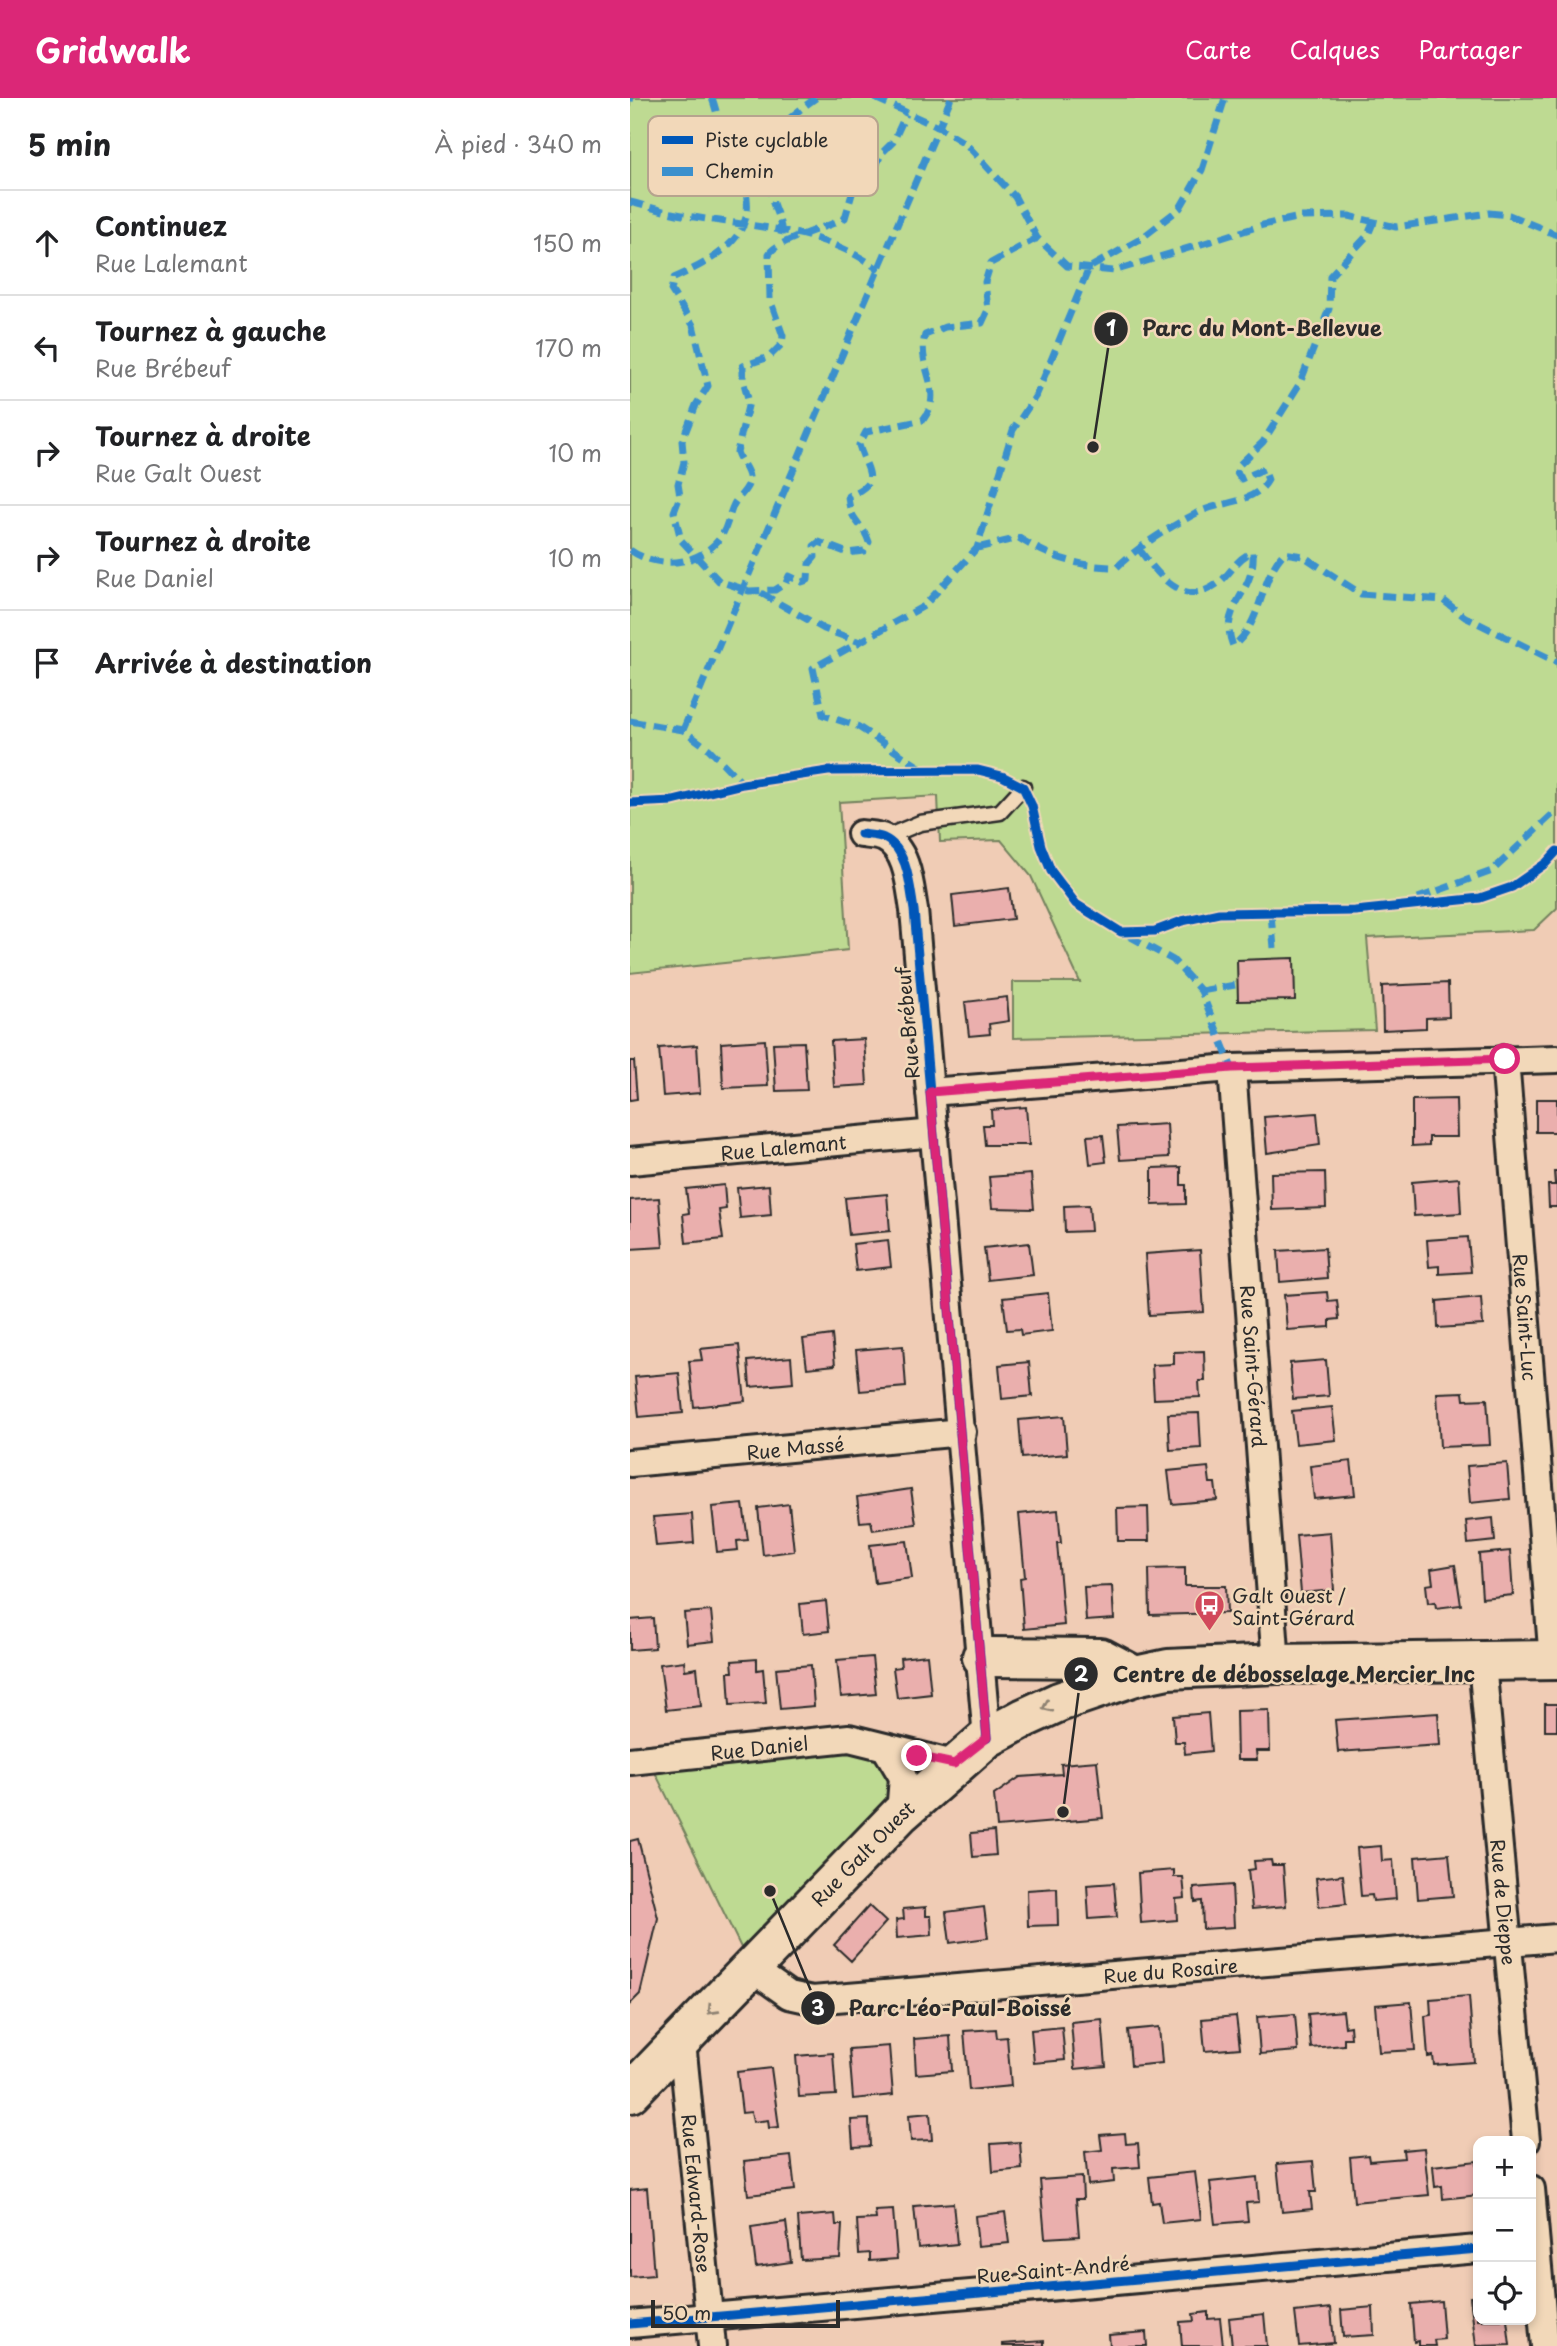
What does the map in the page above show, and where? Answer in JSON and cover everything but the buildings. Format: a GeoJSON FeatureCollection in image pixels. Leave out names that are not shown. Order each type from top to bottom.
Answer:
{"type":"FeatureCollection","features":[{"type":"Feature","properties":{"kind":"main road"},"geometry":{"type":"LineString","coordinates":[[982,1657],[1101,1658],[1135,1676]]}},
{"type":"Feature","properties":{"kind":"main road","name":"Rue Galt Ouest"},"geometry":{"type":"LineString","coordinates":[[630,2093],[900,1814],[954,1764],[987,1738],[1059,1702],[1135,1676],[1168,1670],[1276,1664],[1555,1661]]}},
{"type":"Feature","properties":{"kind":"street","name":"Rue Brébeuf"},"geometry":{"type":"LineString","coordinates":[[873,836],[898,849],[907,873],[914,910],[982,1657],[987,1738]]}},
{"type":"Feature","properties":{"kind":"street","name":"Rue Saint-Luc"},"geometry":{"type":"LineString","coordinates":[[1505,1059],[1555,1661]]}},
{"type":"Feature","properties":{"kind":"street"},"geometry":{"type":"LineString","coordinates":[[930,1092],[1232,1068],[1557,1059]]}},
{"type":"Feature","properties":{"kind":"street","name":"Rue Saint-Gérard"},"geometry":{"type":"LineString","coordinates":[[1232,1068],[1276,1664]]}},
{"type":"Feature","properties":{"kind":"street","name":"Rue Lalemant"},"geometry":{"type":"LineString","coordinates":[[630,1161],[935,1133]]}},
{"type":"Feature","properties":{"kind":"street","name":"Rue Massé"},"geometry":{"type":"LineString","coordinates":[[630,1463],[962,1432]]}},
{"type":"Feature","properties":{"kind":"street","name":"Rue de Dieppe"},"geometry":{"type":"LineString","coordinates":[[1482,1663],[1526,2136]]}},
{"type":"Feature","properties":{"kind":"street","name":"Rue Daniel"},"geometry":{"type":"LineString","coordinates":[[630,1761],[849,1738],[887,1750],[954,1764]]}},
{"type":"Feature","properties":{"kind":"street"},"geometry":{"type":"LineString","coordinates":[[887,1750],[903,1777],[900,1814]]}},
{"type":"Feature","properties":{"kind":"street","name":"Rue du Rosaire"},"geometry":{"type":"LineString","coordinates":[[751,1968],[789,1995],[812,2000],[1557,1938]]}},
{"type":"Feature","properties":{"kind":"street","name":"Rue Edward-Rose"},"geometry":{"type":"LineString","coordinates":[[682,2042],[712,2346]]}},
{"type":"Feature","properties":{"kind":"street"},"geometry":{"type":"LineString","coordinates":[[1533,2199],[1541,2245],[1545,2346]]}},
{"type":"Feature","properties":{"kind":"street","name":"Rue Saint-André"},"geometry":{"type":"LineString","coordinates":[[630,2324],[1473,2249]]}},
{"type":"Feature","properties":{"kind":"lane"},"geometry":{"type":"LineString","coordinates":[[873,836],[920,823],[1000,812],[1023,787]]}},
{"type":"Feature","properties":{"kind":"green space"},"geometry":{"type":"Polygon","coordinates":[[[630,98],[1557,98],[1557,908],[1534,930],[1367,938],[1375,1030],[1013,1038],[1013,982],[1080,982],[1031,876],[1001,840],[940,842],[938,796],[839,802],[848,950],[630,973],[630,98]]]}},
{"type":"Feature","properties":{"kind":"green space"},"geometry":{"type":"Polygon","coordinates":[[[849,1738],[887,1750],[900,1814],[751,1968],[649,1760],[849,1738]]]}},
{"type":"Feature","properties":{"kind":"marked path"},"geometry":{"type":"LineString","coordinates":[[712,98],[717,116]]}},
{"type":"Feature","properties":{"kind":"marked path"},"geometry":{"type":"LineString","coordinates":[[792,116],[816,98]]}},
{"type":"Feature","properties":{"kind":"marked path"},"geometry":{"type":"LineString","coordinates":[[875,98],[940,128],[966,144],[1015,197],[1037,238],[1067,266],[1114,271],[1263,225],[1300,217],[1349,216],[1396,227],[1489,213],[1509,215],[1557,235]]}},
{"type":"Feature","properties":{"kind":"marked path"},"geometry":{"type":"LineString","coordinates":[[683,730],[951,98]]}},
{"type":"Feature","properties":{"kind":"marked path"},"geometry":{"type":"LineString","coordinates":[[921,768],[857,726],[823,715],[813,668],[924,606],[977,548],[1013,430],[1037,394],[1089,268],[1142,238],[1180,208],[1202,170],[1225,98]]}},
{"type":"Feature","properties":{"kind":"marked path"},"geometry":{"type":"LineString","coordinates":[[878,162],[881,154],[893,142],[906,114]]}},
{"type":"Feature","properties":{"kind":"marked path"},"geometry":{"type":"LineString","coordinates":[[746,196],[745,221],[738,234],[716,256],[674,278],[671,290],[693,325],[708,386],[696,405],[682,441],[684,462],[678,484],[680,496],[674,512],[681,540],[719,581],[749,591],[775,590],[786,583],[789,576],[802,582],[808,580],[809,564],[815,557],[814,546],[819,542],[848,553],[864,551],[869,542],[851,512],[848,496],[859,491],[869,481],[870,475],[859,445],[866,432],[923,420],[932,399],[924,358],[925,335],[945,327],[982,323],[988,310],[985,282],[991,263],[1037,238]]}},
{"type":"Feature","properties":{"kind":"marked path"},"geometry":{"type":"LineString","coordinates":[[771,196],[781,235]]}},
{"type":"Feature","properties":{"kind":"marked path"},"geometry":{"type":"LineString","coordinates":[[630,550],[653,560],[679,562],[703,553],[722,535],[734,504],[749,482],[737,452],[749,402],[743,380],[743,366],[769,357],[782,344],[783,336],[770,299],[769,254],[792,239],[845,218],[851,196]]}},
{"type":"Feature","properties":{"kind":"marked path"},"geometry":{"type":"LineString","coordinates":[[630,202],[677,214],[808,236],[856,255],[879,270]]}},
{"type":"Feature","properties":{"kind":"marked path"},"geometry":{"type":"LineString","coordinates":[[977,548],[1019,538],[1066,560],[1117,567],[1144,545],[1185,519],[1204,510],[1245,498],[1262,488],[1268,480],[1264,469],[1241,479],[1237,473],[1238,466],[1263,442],[1300,383],[1329,309],[1330,276],[1368,235],[1373,223]]}},
{"type":"Feature","properties":{"kind":"marked path"},"geometry":{"type":"LineString","coordinates":[[1139,549],[1174,587],[1196,593],[1209,589],[1222,580],[1239,561],[1253,552],[1249,579],[1230,621],[1229,632],[1233,646],[1250,625],[1270,575],[1284,553],[1303,556],[1361,594],[1443,600],[1465,617],[1557,662]]}},
{"type":"Feature","properties":{"kind":"marked path"},"geometry":{"type":"LineString","coordinates":[[761,593],[824,629],[860,642]]}},
{"type":"Feature","properties":{"kind":"marked path"},"geometry":{"type":"LineString","coordinates":[[630,721],[683,730],[709,749],[743,784]]}},
{"type":"Feature","properties":{"kind":"marked path"},"geometry":{"type":"LineString","coordinates":[[1418,898],[1492,871],[1557,810]]}},
{"type":"Feature","properties":{"kind":"marked path"},"geometry":{"type":"LineString","coordinates":[[1271,914],[1274,948]]}},
{"type":"Feature","properties":{"kind":"marked path"},"geometry":{"type":"LineString","coordinates":[[1129,936],[1173,960],[1201,991],[1232,1068]]}},
{"type":"Feature","properties":{"kind":"marked path"},"geometry":{"type":"LineString","coordinates":[[1201,991],[1235,985]]}},
{"type":"Feature","properties":{"kind":"cycle path"},"geometry":{"type":"LineString","coordinates":[[630,803],[673,801],[743,784],[828,771],[978,770],[1002,776],[1023,787],[1032,806],[1041,846],[1051,871],[1076,904],[1121,932],[1155,931],[1182,921],[1219,913],[1355,911],[1480,898],[1512,887],[1546,863],[1557,851]]}},
{"type":"Feature","properties":{"kind":"cycle path"},"geometry":{"type":"LineString","coordinates":[[861,834],[884,838],[898,851],[909,880],[914,910],[987,1738]]}},
{"type":"Feature","properties":{"kind":"cycle path"},"geometry":{"type":"LineString","coordinates":[[630,2324],[1473,2249]]}},
{"type":"Feature","properties":{"kind":"place","name":"Parc du Mont-Bellevue"},"geometry":{"type":"Point","coordinates":[1093,447]}},
{"type":"Feature","properties":{"kind":"place","name":"Galt Ouest / Saint-Gérard"},"geometry":{"type":"Point","coordinates":[1209,1633]}},
{"type":"Feature","properties":{"kind":"place","name":"Centre de débosselage Mercier Inc"},"geometry":{"type":"Point","coordinates":[1063,1812]}},
{"type":"Feature","properties":{"kind":"place","name":"Parc Léo-Paul-Boissé"},"geometry":{"type":"Point","coordinates":[770,1891]}},
{"type":"Feature","properties":{"kind":"route"},"geometry":{"type":"LineString","coordinates":[[917,1756],[954,1764],[987,1738],[930,1092],[1232,1068],[1505,1059]]}}]}
